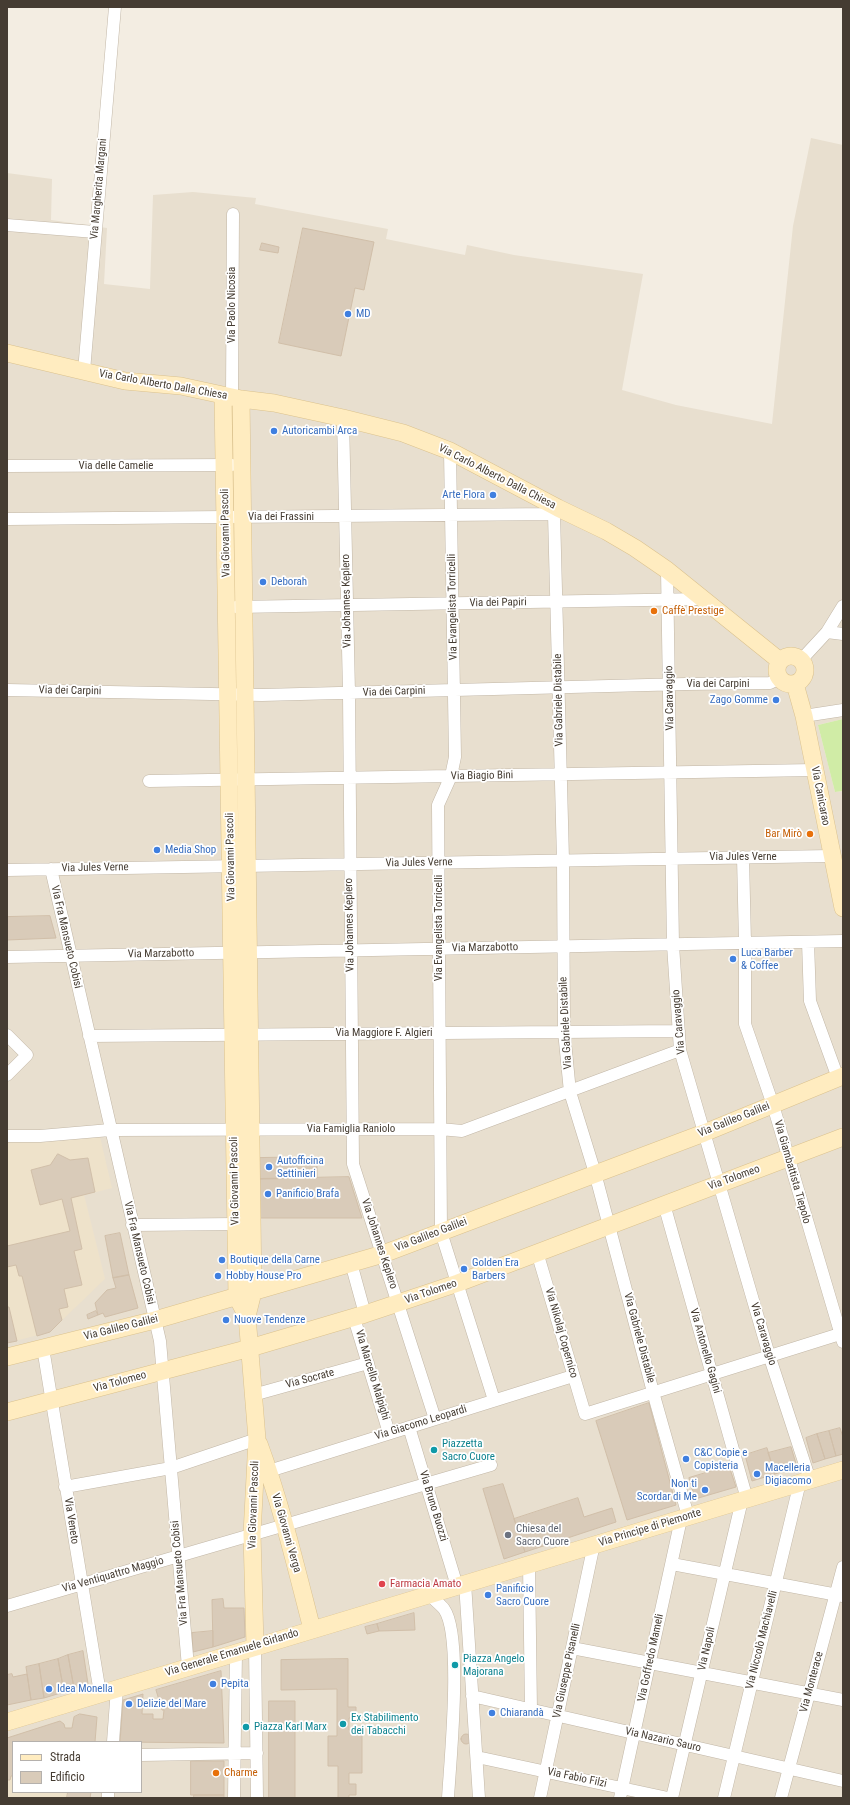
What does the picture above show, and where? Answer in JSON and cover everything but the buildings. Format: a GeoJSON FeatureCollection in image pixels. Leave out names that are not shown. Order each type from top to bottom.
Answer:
{"type":"FeatureCollection","features":[{"type":"Feature","properties":{"kind":"street","name":"Via Margherita Margani"},"geometry":{"type":"LineString","coordinates":[[84,371],[115,7]]}},
{"type":"Feature","properties":{"kind":"street","name":"Via Paolo Nicosia"},"geometry":{"type":"LineString","coordinates":[[232,397],[233,214]]}},
{"type":"Feature","properties":{"kind":"street"},"geometry":{"type":"LineString","coordinates":[[7,225],[95,232]]}},
{"type":"Feature","properties":{"kind":"street","name":"Via Carlo Alberto Dalla Chiesa"},"geometry":{"type":"LineString","coordinates":[[7,353],[125,381],[181,386],[232,397],[274,403],[342,418],[403,433],[450,451],[556,511],[606,531],[667,570],[780,661]]}},
{"type":"Feature","properties":{"kind":"street","name":"Via Giovanni Pascoli"},"geometry":{"type":"LineString","coordinates":[[232,397],[245,1294]]}},
{"type":"Feature","properties":{"kind":"street","name":"Via Johannes Keplero"},"geometry":{"type":"LineString","coordinates":[[342,418],[347,605],[353,1164],[435,1419]]}},
{"type":"Feature","properties":{"kind":"street","name":"Via Evangelista Torricelli"},"geometry":{"type":"LineString","coordinates":[[450,451],[455,757],[451,776],[438,805],[441,1232],[494,1400]]}},
{"type":"Feature","properties":{"kind":"street","name":"Via delle Camelie"},"geometry":{"type":"LineString","coordinates":[[7,466],[233,465]]}},
{"type":"Feature","properties":{"kind":"street","name":"Via dei Frassini"},"geometry":{"type":"LineString","coordinates":[[7,519],[451,515],[556,511]]}},
{"type":"Feature","properties":{"kind":"street","name":"Via Gabriele Distabile"},"geometry":{"type":"LineString","coordinates":[[556,511],[558,687],[563,860],[564,1031],[570,1092],[595,1173],[685,1517]]}},
{"type":"Feature","properties":{"kind":"street","name":"Via Caravaggio"},"geometry":{"type":"LineString","coordinates":[[667,570],[669,599],[673,944],[680,1050],[805,1481]]}},
{"type":"Feature","properties":{"kind":"street","name":"Via dei Papiri"},"geometry":{"type":"LineString","coordinates":[[235,607],[704,599]]}},
{"type":"Feature","properties":{"kind":"street"},"geometry":{"type":"LineString","coordinates":[[802,660],[827,632],[843,606]]}},
{"type":"Feature","properties":{"kind":"street"},"geometry":{"type":"LineString","coordinates":[[827,632],[843,634]]}},
{"type":"Feature","properties":{"kind":"street"},"geometry":{"type":"LineString","coordinates":[[791,655],[797,656],[802,660],[806,670],[801,681],[788,681],[777,672],[780,661],[791,655]]}},
{"type":"Feature","properties":{"kind":"street","name":"Via dei Carpini"},"geometry":{"type":"LineString","coordinates":[[7,690],[236,695],[669,684],[770,683],[788,681]]}},
{"type":"Feature","properties":{"kind":"street","name":"Via Canicarao"},"geometry":{"type":"LineString","coordinates":[[788,681],[804,716],[831,856],[843,908]]}},
{"type":"Feature","properties":{"kind":"street"},"geometry":{"type":"LineString","coordinates":[[804,716],[843,710]]}},
{"type":"Feature","properties":{"kind":"street","name":"Via Biagio Bini"},"geometry":{"type":"LineString","coordinates":[[149,781],[815,770]]}},
{"type":"Feature","properties":{"kind":"street","name":"Via Jules Verne"},"geometry":{"type":"LineString","coordinates":[[7,870],[831,856]]}},
{"type":"Feature","properties":{"kind":"street","name":"Via Giambattista Tiepolo"},"geometry":{"type":"LineString","coordinates":[[743,858],[745,1024],[773,1105],[842,1336]]}},
{"type":"Feature","properties":{"kind":"street","name":"Via Fra Mansueto Cobisi"},"geometry":{"type":"LineString","coordinates":[[51,869],[110,1130],[160,1341],[188,1667]]}},
{"type":"Feature","properties":{"kind":"street","name":"Via Marzabotto"},"geometry":{"type":"LineString","coordinates":[[7,957],[563,948],[673,944],[843,941]]}},
{"type":"Feature","properties":{"kind":"street"},"geometry":{"type":"LineString","coordinates":[[808,942],[810,1000],[841,1077]]}},
{"type":"Feature","properties":{"kind":"street","name":"Via Maggiore F. Algieri"},"geometry":{"type":"LineString","coordinates":[[89,1036],[679,1031]]}},
{"type":"Feature","properties":{"kind":"street"},"geometry":{"type":"LineString","coordinates":[[7,1035],[27,1055],[7,1075]]}},
{"type":"Feature","properties":{"kind":"street","name":"Via Famiglia Raniolo"},"geometry":{"type":"LineString","coordinates":[[7,1136],[40,1136],[110,1130],[440,1129],[462,1131],[680,1050]]}},
{"type":"Feature","properties":{"kind":"street","name":"Via Galileo Galilei"},"geometry":{"type":"LineString","coordinates":[[7,1357],[155,1320],[383,1254],[704,1133],[841,1077]]}},
{"type":"Feature","properties":{"kind":"street","name":"Via Giovanni Pascoli"},"geometry":{"type":"LineString","coordinates":[[243,1129],[236,1224],[245,1294],[256,1439],[252,1534],[256,1646]]}},
{"type":"Feature","properties":{"kind":"street","name":"Via Tolomeo"},"geometry":{"type":"LineString","coordinates":[[7,1412],[250,1348],[359,1316],[458,1283],[843,1137]]}},
{"type":"Feature","properties":{"kind":"street","name":"Via Antonello Gagini"},"geometry":{"type":"LineString","coordinates":[[664,1204],[744,1499]]}},
{"type":"Feature","properties":{"kind":"street"},"geometry":{"type":"LineString","coordinates":[[132,1225],[236,1224]]}},
{"type":"Feature","properties":{"kind":"street","name":"Via Nikolaj Copernico"},"geometry":{"type":"LineString","coordinates":[[537,1252],[584,1414],[653,1392]]}},
{"type":"Feature","properties":{"kind":"street","name":"Via Marcello Malpighi"},"geometry":{"type":"LineString","coordinates":[[351,1263],[368,1363],[389,1433]]}},
{"type":"Feature","properties":{"kind":"street"},"geometry":{"type":"LineString","coordinates":[[653,1392],[769,1355],[842,1336]]}},
{"type":"Feature","properties":{"kind":"street","name":"Via Veneto"},"geometry":{"type":"LineString","coordinates":[[43,1348],[100,1694]]}},
{"type":"Feature","properties":{"kind":"street","name":"Via Socrate"},"geometry":{"type":"LineString","coordinates":[[252,1394],[368,1363]]}},
{"type":"Feature","properties":{"kind":"street","name":"Via Giacomo Leopardi"},"geometry":{"type":"LineString","coordinates":[[269,1471],[573,1376]]}},
{"type":"Feature","properties":{"kind":"street","name":"Via Bruno Buozzi"},"geometry":{"type":"LineString","coordinates":[[409,1427],[461,1584],[478,1698],[482,1758],[480,1798]]}},
{"type":"Feature","properties":{"kind":"street"},"geometry":{"type":"LineString","coordinates":[[65,1487],[171,1468],[256,1439]]}},
{"type":"Feature","properties":{"kind":"street","name":"Via Giovanni Verga"},"geometry":{"type":"LineString","coordinates":[[256,1439],[269,1471],[312,1629]]}},
{"type":"Feature","properties":{"kind":"street","name":"Via Ventiquattro Maggio"},"geometry":{"type":"LineString","coordinates":[[7,1606],[491,1465]]}},
{"type":"Feature","properties":{"kind":"street","name":"Via Principe di Piemonte"},"geometry":{"type":"LineString","coordinates":[[461,1584],[843,1470]]}},
{"type":"Feature","properties":{"kind":"street","name":"Via Niccolò Machiavelli"},"geometry":{"type":"LineString","coordinates":[[724,1798],[776,1583],[805,1481]]}},
{"type":"Feature","properties":{"kind":"street"},"geometry":{"type":"LineString","coordinates":[[253,1495],[273,1488]]}},
{"type":"Feature","properties":{"kind":"street","name":"Via Napoli"},"geometry":{"type":"LineString","coordinates":[[672,1798],[744,1499]]}},
{"type":"Feature","properties":{"kind":"street","name":"Via Goffredo Mameli"},"geometry":{"type":"LineString","coordinates":[[621,1793],[672,1564],[685,1517]]}},
{"type":"Feature","properties":{"kind":"street","name":"Via Giuseppe Pisanelli"},"geometry":{"type":"LineString","coordinates":[[540,1798],[594,1544]]}},
{"type":"Feature","properties":{"kind":"street"},"geometry":{"type":"LineString","coordinates":[[529,1564],[531,1710]]}},
{"type":"Feature","properties":{"kind":"street"},"geometry":{"type":"LineString","coordinates":[[672,1564],[839,1595]]}},
{"type":"Feature","properties":{"kind":"street","name":"Via Monterace"},"geometry":{"type":"LineString","coordinates":[[781,1798],[809,1693],[839,1595],[843,1566]]}},
{"type":"Feature","properties":{"kind":"street","name":"Via Generale Emanuele Girlando"},"geometry":{"type":"LineString","coordinates":[[7,1722],[461,1584]]}},
{"type":"Feature","properties":{"kind":"street"},"geometry":{"type":"LineString","coordinates":[[428,1594],[445,1609],[453,1639],[453,1724],[448,1798]]}},
{"type":"Feature","properties":{"kind":"street"},"geometry":{"type":"LineString","coordinates":[[256,1646],[257,1798]]}},
{"type":"Feature","properties":{"kind":"street"},"geometry":{"type":"LineString","coordinates":[[572,1648],[843,1700]]}},
{"type":"Feature","properties":{"kind":"street"},"geometry":{"type":"LineString","coordinates":[[234,1798],[229,1753],[236,1652]]}},
{"type":"Feature","properties":{"kind":"street"},"geometry":{"type":"LineString","coordinates":[[113,1741],[117,1688]]}},
{"type":"Feature","properties":{"kind":"street","name":"Via Nazario Sauro"},"geometry":{"type":"LineString","coordinates":[[478,1698],[843,1781]]}},
{"type":"Feature","properties":{"kind":"street"},"geometry":{"type":"LineString","coordinates":[[142,1754],[257,1753]]}},
{"type":"Feature","properties":{"kind":"street","name":"Via Fabio Filzi"},"geometry":{"type":"LineString","coordinates":[[482,1758],[546,1772],[621,1793],[668,1798]]}},
{"type":"Feature","properties":{"kind":"shaded area"},"geometry":{"type":"Polygon","coordinates":[[[811,138],[843,145],[843,719],[818,725],[835,792],[843,791],[843,1798],[7,1798],[7,173],[52,179],[51,220],[107,228],[104,284],[150,289],[153,195],[193,192],[256,198],[255,204],[388,229],[386,239],[465,255],[467,245],[514,255],[643,274],[622,390],[676,405],[772,424],[793,226],[811,138]]]}},
{"type":"Feature","properties":{"kind":"shaded area"},"geometry":{"type":"Polygon","coordinates":[[[100,1137],[112,1188],[84,1195],[105,1279],[50,1332],[7,1343],[7,1142],[41,1142],[100,1137]]]}},
{"type":"Feature","properties":{"kind":"shaded area"},"geometry":{"type":"Polygon","coordinates":[[[80,1714],[97,1717],[95,1741],[12,1741],[12,1793],[91,1793],[90,1798],[7,1798],[7,1738],[60,1721],[64,1724],[65,1728],[72,1728],[74,1717],[80,1714]]]}},
{"type":"Feature","properties":{"kind":"green space"},"geometry":{"type":"Polygon","coordinates":[[[843,719],[843,791],[835,792],[818,725],[843,719]]]}},
{"type":"Feature","properties":{"kind":"place","name":"MD"},"geometry":{"type":"Point","coordinates":[348,314]}},
{"type":"Feature","properties":{"kind":"place","name":"Autoricambi Arca"},"geometry":{"type":"Point","coordinates":[274,431]}},
{"type":"Feature","properties":{"kind":"place","name":"Arte Flora"},"geometry":{"type":"Point","coordinates":[493,495]}},
{"type":"Feature","properties":{"kind":"place","name":"Deborah"},"geometry":{"type":"Point","coordinates":[263,582]}},
{"type":"Feature","properties":{"kind":"place","name":"Caffè Prestige"},"geometry":{"type":"Point","coordinates":[654,611]}},
{"type":"Feature","properties":{"kind":"place","name":"Zago Gomme"},"geometry":{"type":"Point","coordinates":[776,700]}},
{"type":"Feature","properties":{"kind":"place","name":"Bar Mirò"},"geometry":{"type":"Point","coordinates":[810,834]}},
{"type":"Feature","properties":{"kind":"place","name":"Media Shop"},"geometry":{"type":"Point","coordinates":[157,850]}},
{"type":"Feature","properties":{"kind":"place","name":"Luca Barber & Coffee"},"geometry":{"type":"Point","coordinates":[733,959]}},
{"type":"Feature","properties":{"kind":"place","name":"Autofficina Settinieri"},"geometry":{"type":"Point","coordinates":[269,1167]}},
{"type":"Feature","properties":{"kind":"place","name":"Panificio Brafa"},"geometry":{"type":"Point","coordinates":[268,1194]}},
{"type":"Feature","properties":{"kind":"place","name":"Boutique della Carne"},"geometry":{"type":"Point","coordinates":[222,1260]}},
{"type":"Feature","properties":{"kind":"place","name":"Golden Era Barbers"},"geometry":{"type":"Point","coordinates":[464,1269]}},
{"type":"Feature","properties":{"kind":"place","name":"Hobby House Pro"},"geometry":{"type":"Point","coordinates":[218,1276]}},
{"type":"Feature","properties":{"kind":"place","name":"Nuove Tendenze"},"geometry":{"type":"Point","coordinates":[226,1320]}},
{"type":"Feature","properties":{"kind":"place","name":"Piazzetta Sacro Cuore"},"geometry":{"type":"Point","coordinates":[434,1450]}},
{"type":"Feature","properties":{"kind":"place","name":"C&C Copie e Copisteria"},"geometry":{"type":"Point","coordinates":[686,1459]}},
{"type":"Feature","properties":{"kind":"place","name":"Macelleria Digiacomo"},"geometry":{"type":"Point","coordinates":[757,1474]}},
{"type":"Feature","properties":{"kind":"place","name":"Non ti Scordar di Me"},"geometry":{"type":"Point","coordinates":[705,1490]}},
{"type":"Feature","properties":{"kind":"place","name":"Chiesa del Sacro Cuore"},"geometry":{"type":"Point","coordinates":[508,1535]}},
{"type":"Feature","properties":{"kind":"place","name":"Farmacia Amato"},"geometry":{"type":"Point","coordinates":[382,1584]}},
{"type":"Feature","properties":{"kind":"place","name":"Panificio Sacro Cuore"},"geometry":{"type":"Point","coordinates":[488,1595]}},
{"type":"Feature","properties":{"kind":"place","name":"Piazza Angelo Majorana"},"geometry":{"type":"Point","coordinates":[455,1665]}},
{"type":"Feature","properties":{"kind":"place","name":"Pepita"},"geometry":{"type":"Point","coordinates":[213,1684]}},
{"type":"Feature","properties":{"kind":"place","name":"Idea Monella"},"geometry":{"type":"Point","coordinates":[49,1689]}},
{"type":"Feature","properties":{"kind":"place","name":"Delizie del Mare"},"geometry":{"type":"Point","coordinates":[129,1704]}},
{"type":"Feature","properties":{"kind":"place","name":"Chiarandà"},"geometry":{"type":"Point","coordinates":[492,1713]}},
{"type":"Feature","properties":{"kind":"place","name":"Ex Stabilimento dei Tabacchi"},"geometry":{"type":"Point","coordinates":[343,1724]}},
{"type":"Feature","properties":{"kind":"place","name":"Piazza Karl Marx"},"geometry":{"type":"Point","coordinates":[246,1727]}},
{"type":"Feature","properties":{"kind":"place","name":"Charme"},"geometry":{"type":"Point","coordinates":[216,1773]}}]}
